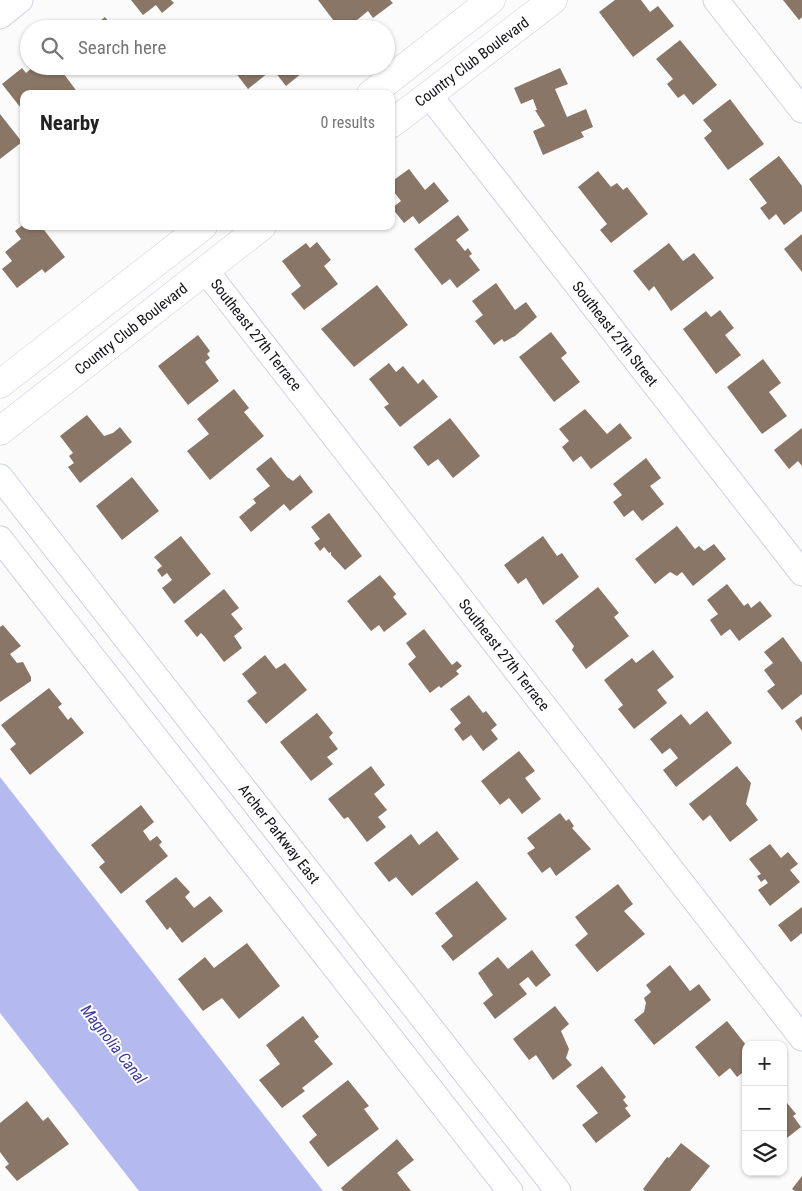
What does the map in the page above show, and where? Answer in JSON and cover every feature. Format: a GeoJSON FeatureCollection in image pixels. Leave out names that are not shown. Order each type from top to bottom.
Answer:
{"type":"FeatureCollection","features":[{"type":"Feature","properties":{"kind":"main road"},"geometry":{"type":"LineString","coordinates":[[377,90],[491,0]]}},
{"type":"Feature","properties":{"kind":"main road","name":"Country Club Boulevard"},"geometry":{"type":"LineString","coordinates":[[395,121],[547,2]]}},
{"type":"Feature","properties":{"kind":"main road"},"geometry":{"type":"LineString","coordinates":[[0,384],[197,230]]}},
{"type":"Feature","properties":{"kind":"main road","name":"Country Club Boulevard"},"geometry":{"type":"LineString","coordinates":[[0,431],[257,230]]}},
{"type":"Feature","properties":{"kind":"street"},"geometry":{"type":"LineString","coordinates":[[0,16],[20,0]]}},
{"type":"Feature","properties":{"kind":"street"},"geometry":{"type":"LineString","coordinates":[[716,0],[802,110]]}},
{"type":"Feature","properties":{"kind":"street","name":"Southeast 27th Street"},"geometry":{"type":"LineString","coordinates":[[429,94],[802,573]]}},
{"type":"Feature","properties":{"kind":"street","name":"Southeast 27th Terrace"},"geometry":{"type":"LineString","coordinates":[[206,271],[802,1038]]}},
{"type":"Feature","properties":{"kind":"street","name":"Archer Parkway East"},"geometry":{"type":"LineString","coordinates":[[0,477],[558,1191]]}},
{"type":"Feature","properties":{"kind":"street"},"geometry":{"type":"LineString","coordinates":[[0,539],[510,1191]]}},
{"type":"Feature","properties":{"kind":"water","name":"Magnolia Canal"},"geometry":{"type":"Polygon","coordinates":[[[0,777],[323,1191],[139,1191],[0,1013],[0,777]]]}},
{"type":"Feature","properties":{"kind":"building"},"geometry":{"type":"Polygon","coordinates":[[[131,0],[171,0],[174,3],[162,13],[156,5],[143,15],[131,0]]]}},
{"type":"Feature","properties":{"kind":"building"},"geometry":{"type":"Polygon","coordinates":[[[318,0],[390,0],[393,3],[373,18],[368,11],[357,20],[333,20],[318,0]]]}},
{"type":"Feature","properties":{"kind":"building"},"geometry":{"type":"Polygon","coordinates":[[[615,0],[641,0],[650,12],[658,6],[674,26],[633,57],[599,12],[615,0]]]}},
{"type":"Feature","properties":{"kind":"building"},"geometry":{"type":"Polygon","coordinates":[[[783,0],[802,0],[802,17],[799,20],[783,0]]]}},
{"type":"Feature","properties":{"kind":"building"},"geometry":{"type":"Polygon","coordinates":[[[680,40],[717,85],[693,105],[684,94],[678,98],[667,84],[673,79],[656,59],[680,40]]]}},
{"type":"Feature","properties":{"kind":"building"},"geometry":{"type":"Polygon","coordinates":[[[560,68],[568,84],[555,89],[567,117],[586,109],[593,127],[581,132],[584,137],[543,155],[533,131],[545,126],[535,110],[537,110],[533,99],[521,104],[514,88],[560,68]]]}},
{"type":"Feature","properties":{"kind":"building"},"geometry":{"type":"Polygon","coordinates":[[[20,70],[20,75],[65,75],[76,90],[20,90],[20,107],[2,84],[20,70]]]}},
{"type":"Feature","properties":{"kind":"building"},"geometry":{"type":"Polygon","coordinates":[[[237,75],[265,75],[248,89],[237,75]]]}},
{"type":"Feature","properties":{"kind":"building"},"geometry":{"type":"Polygon","coordinates":[[[277,75],[300,75],[286,86],[277,75]]]}},
{"type":"Feature","properties":{"kind":"building"},"geometry":{"type":"Polygon","coordinates":[[[730,99],[764,144],[728,170],[704,138],[712,131],[703,120],[730,99]]]}},
{"type":"Feature","properties":{"kind":"building"},"geometry":{"type":"Polygon","coordinates":[[[0,114],[20,139],[20,144],[0,159],[0,114]]]}},
{"type":"Feature","properties":{"kind":"building"},"geometry":{"type":"Polygon","coordinates":[[[779,156],[802,186],[802,211],[784,225],[776,214],[769,220],[760,208],[767,203],[749,179],[779,156]]]}},
{"type":"Feature","properties":{"kind":"building"},"geometry":{"type":"Polygon","coordinates":[[[409,169],[425,190],[434,182],[449,201],[419,224],[413,216],[404,223],[395,212],[395,206],[401,201],[395,193],[395,179],[409,169]]]}},
{"type":"Feature","properties":{"kind":"building"},"geometry":{"type":"Polygon","coordinates":[[[598,171],[611,187],[617,183],[623,190],[627,187],[648,214],[611,243],[600,230],[607,224],[578,187],[598,171]]]}},
{"type":"Feature","properties":{"kind":"building"},"geometry":{"type":"Polygon","coordinates":[[[458,215],[469,230],[456,240],[465,251],[468,248],[472,254],[469,256],[480,270],[457,288],[450,279],[442,285],[414,249],[458,215]]]}},
{"type":"Feature","properties":{"kind":"building"},"geometry":{"type":"Polygon","coordinates":[[[20,227],[20,230],[44,230],[65,257],[45,273],[42,269],[17,288],[2,269],[12,261],[5,252],[21,239],[15,231],[20,227]]]}},
{"type":"Feature","properties":{"kind":"building"},"geometry":{"type":"Polygon","coordinates":[[[802,234],[802,272],[784,249],[802,234]]]}},
{"type":"Feature","properties":{"kind":"building"},"geometry":{"type":"Polygon","coordinates":[[[317,242],[331,260],[324,266],[338,284],[304,310],[291,294],[301,286],[282,261],[306,243],[310,248],[317,242]]]}},
{"type":"Feature","properties":{"kind":"building"},"geometry":{"type":"Polygon","coordinates":[[[669,243],[683,261],[694,253],[714,278],[671,311],[654,286],[649,291],[633,271],[669,243]]]}},
{"type":"Feature","properties":{"kind":"building"},"geometry":{"type":"Polygon","coordinates":[[[496,283],[515,310],[526,302],[537,317],[515,336],[504,342],[502,339],[494,345],[475,321],[483,315],[472,301],[496,283]]]}},
{"type":"Feature","properties":{"kind":"building"},"geometry":{"type":"Polygon","coordinates":[[[377,285],[408,325],[354,367],[321,329],[377,285]]]}},
{"type":"Feature","properties":{"kind":"building"},"geometry":{"type":"Polygon","coordinates":[[[720,310],[734,328],[725,335],[741,355],[716,374],[683,329],[706,311],[711,317],[720,310]]]}},
{"type":"Feature","properties":{"kind":"building"},"geometry":{"type":"Polygon","coordinates":[[[551,332],[567,353],[561,358],[580,382],[554,402],[519,357],[551,332]]]}},
{"type":"Feature","properties":{"kind":"building"},"geometry":{"type":"Polygon","coordinates":[[[198,335],[210,351],[207,354],[210,358],[205,362],[219,381],[188,405],[158,366],[198,335]]]}},
{"type":"Feature","properties":{"kind":"building"},"geometry":{"type":"Polygon","coordinates":[[[763,359],[781,383],[769,392],[787,416],[762,434],[727,387],[763,359]]]}},
{"type":"Feature","properties":{"kind":"building"},"geometry":{"type":"Polygon","coordinates":[[[389,363],[396,372],[403,366],[418,384],[423,379],[438,397],[400,427],[384,407],[389,404],[369,379],[389,363]]]}},
{"type":"Feature","properties":{"kind":"building"},"geometry":{"type":"Polygon","coordinates":[[[234,389],[249,408],[244,412],[264,436],[210,480],[187,451],[209,434],[197,419],[234,389]]]}},
{"type":"Feature","properties":{"kind":"building"},"geometry":{"type":"Polygon","coordinates":[[[585,409],[607,434],[620,423],[632,438],[591,469],[581,456],[573,462],[562,447],[569,441],[559,429],[585,409]]]}},
{"type":"Feature","properties":{"kind":"building"},"geometry":{"type":"Polygon","coordinates":[[[87,415],[104,436],[113,433],[120,427],[132,442],[80,483],[68,467],[74,463],[69,456],[73,453],[60,436],[87,415]]]}},
{"type":"Feature","properties":{"kind":"building"},"geometry":{"type":"Polygon","coordinates":[[[450,418],[480,456],[453,478],[438,459],[428,466],[413,447],[450,418]]]}},
{"type":"Feature","properties":{"kind":"building"},"geometry":{"type":"Polygon","coordinates":[[[802,428],[802,466],[798,461],[789,469],[774,450],[802,428]]]}},
{"type":"Feature","properties":{"kind":"building"},"geometry":{"type":"Polygon","coordinates":[[[271,457],[287,477],[293,481],[300,475],[313,492],[290,511],[284,504],[251,532],[239,517],[256,503],[253,499],[270,486],[256,469],[271,457]]]}},
{"type":"Feature","properties":{"kind":"building"},"geometry":{"type":"Polygon","coordinates":[[[646,458],[661,478],[650,486],[664,504],[642,521],[633,510],[624,517],[613,502],[622,495],[613,484],[646,458]]]}},
{"type":"Feature","properties":{"kind":"building"},"geometry":{"type":"Polygon","coordinates":[[[132,477],[159,511],[122,540],[96,506],[132,477]]]}},
{"type":"Feature","properties":{"kind":"building"},"geometry":{"type":"Polygon","coordinates":[[[329,513],[362,556],[345,570],[331,555],[331,552],[329,553],[324,547],[320,551],[314,543],[320,539],[311,527],[329,513]]]}},
{"type":"Feature","properties":{"kind":"building"},"geometry":{"type":"Polygon","coordinates":[[[677,526],[695,549],[699,546],[704,551],[714,544],[726,559],[693,586],[682,572],[677,576],[670,572],[655,584],[635,559],[677,526]]]}},
{"type":"Feature","properties":{"kind":"building"},"geometry":{"type":"Polygon","coordinates":[[[181,536],[211,574],[174,604],[162,588],[172,580],[167,573],[162,577],[157,570],[162,566],[154,557],[181,536]]]}},
{"type":"Feature","properties":{"kind":"building"},"geometry":{"type":"Polygon","coordinates":[[[543,536],[557,556],[562,553],[579,577],[543,605],[526,578],[518,584],[504,565],[543,536]]]}},
{"type":"Feature","properties":{"kind":"building"},"geometry":{"type":"Polygon","coordinates":[[[380,575],[396,594],[393,597],[407,614],[384,632],[379,625],[371,631],[347,601],[380,575]]]}},
{"type":"Feature","properties":{"kind":"building"},"geometry":{"type":"Polygon","coordinates":[[[727,584],[744,606],[748,603],[751,608],[760,601],[772,616],[739,641],[730,629],[721,636],[710,620],[718,614],[707,600],[727,584]]]}},
{"type":"Feature","properties":{"kind":"building"},"geometry":{"type":"Polygon","coordinates":[[[598,587],[619,613],[614,617],[629,636],[586,669],[572,650],[574,646],[555,621],[598,587]]]}},
{"type":"Feature","properties":{"kind":"building"},"geometry":{"type":"Polygon","coordinates":[[[224,589],[239,608],[231,614],[243,629],[234,636],[242,648],[224,662],[205,637],[201,633],[197,637],[184,621],[224,589]]]}},
{"type":"Feature","properties":{"kind":"building"},"geometry":{"type":"Polygon","coordinates":[[[3,625],[21,646],[10,654],[17,663],[23,662],[31,677],[31,681],[0,702],[0,627],[3,625]]]}},
{"type":"Feature","properties":{"kind":"building"},"geometry":{"type":"Polygon","coordinates":[[[424,629],[452,665],[457,661],[462,666],[456,671],[459,674],[441,688],[439,686],[430,693],[408,664],[416,657],[406,643],[424,629]]]}},
{"type":"Feature","properties":{"kind":"building"},"geometry":{"type":"Polygon","coordinates":[[[783,637],[802,663],[802,694],[782,710],[767,691],[775,685],[764,670],[773,663],[764,652],[783,637]]]}},
{"type":"Feature","properties":{"kind":"building"},"geometry":{"type":"Polygon","coordinates":[[[653,650],[674,677],[657,690],[667,703],[634,729],[618,709],[623,705],[604,680],[632,658],[636,663],[653,650]]]}},
{"type":"Feature","properties":{"kind":"building"},"geometry":{"type":"Polygon","coordinates":[[[265,655],[276,669],[285,663],[307,690],[266,724],[247,701],[257,693],[242,674],[265,655]]]}},
{"type":"Feature","properties":{"kind":"building"},"geometry":{"type":"Polygon","coordinates":[[[49,688],[62,704],[58,707],[68,720],[71,717],[84,733],[30,775],[10,749],[16,744],[1,725],[49,688]]]}},
{"type":"Feature","properties":{"kind":"building"},"geometry":{"type":"Polygon","coordinates":[[[469,695],[483,713],[486,711],[497,725],[491,730],[498,739],[483,751],[471,735],[463,741],[454,729],[461,723],[450,709],[469,695]]]}},
{"type":"Feature","properties":{"kind":"building"},"geometry":{"type":"Polygon","coordinates":[[[707,711],[732,743],[676,787],[663,770],[678,758],[670,748],[662,754],[650,739],[681,714],[690,725],[707,711]]]}},
{"type":"Feature","properties":{"kind":"building"},"geometry":{"type":"Polygon","coordinates":[[[317,713],[333,733],[329,737],[338,749],[327,757],[333,764],[311,781],[280,742],[317,713]]]}},
{"type":"Feature","properties":{"kind":"building"},"geometry":{"type":"Polygon","coordinates":[[[802,716],[802,731],[795,721],[802,716]]]}},
{"type":"Feature","properties":{"kind":"building"},"geometry":{"type":"Polygon","coordinates":[[[519,751],[535,771],[525,778],[541,799],[522,814],[509,798],[500,805],[481,781],[519,751]]]}},
{"type":"Feature","properties":{"kind":"building"},"geometry":{"type":"Polygon","coordinates":[[[371,766],[385,785],[374,794],[387,810],[378,817],[386,827],[367,842],[348,817],[344,819],[328,799],[371,766]]]}},
{"type":"Feature","properties":{"kind":"building"},"geometry":{"type":"Polygon","coordinates":[[[737,766],[751,783],[746,804],[758,820],[730,842],[710,815],[703,821],[689,804],[737,766]]]}},
{"type":"Feature","properties":{"kind":"building"},"geometry":{"type":"Polygon","coordinates":[[[141,805],[154,822],[143,831],[150,841],[157,836],[162,842],[159,845],[168,856],[121,894],[99,867],[105,862],[91,845],[141,805]]]}},
{"type":"Feature","properties":{"kind":"building"},"geometry":{"type":"Polygon","coordinates":[[[560,813],[566,821],[569,819],[574,826],[572,828],[591,849],[556,876],[550,867],[542,873],[527,853],[535,848],[527,838],[560,813]]]}},
{"type":"Feature","properties":{"kind":"building"},"geometry":{"type":"Polygon","coordinates":[[[437,831],[459,859],[412,896],[396,877],[389,882],[374,863],[411,834],[419,845],[437,831]]]}},
{"type":"Feature","properties":{"kind":"building"},"geometry":{"type":"Polygon","coordinates":[[[770,844],[781,858],[788,852],[798,864],[790,870],[800,882],[770,906],[758,890],[768,883],[765,879],[761,882],[757,876],[761,874],[749,859],[770,844]]]}},
{"type":"Feature","properties":{"kind":"building"},"geometry":{"type":"Polygon","coordinates":[[[176,877],[190,892],[185,897],[194,908],[210,896],[223,911],[182,943],[170,927],[167,930],[145,901],[176,877]]]}},
{"type":"Feature","properties":{"kind":"building"},"geometry":{"type":"Polygon","coordinates":[[[477,881],[507,919],[453,961],[441,946],[453,936],[435,913],[477,881]]]}},
{"type":"Feature","properties":{"kind":"building"},"geometry":{"type":"Polygon","coordinates":[[[618,884],[633,904],[624,911],[645,934],[597,972],[575,945],[588,934],[575,917],[618,884]]]}},
{"type":"Feature","properties":{"kind":"building"},"geometry":{"type":"Polygon","coordinates":[[[802,907],[802,933],[791,942],[778,925],[802,907]]]}},
{"type":"Feature","properties":{"kind":"building"},"geometry":{"type":"Polygon","coordinates":[[[247,943],[280,986],[239,1019],[222,998],[203,1011],[178,979],[205,957],[214,968],[247,943]]]}},
{"type":"Feature","properties":{"kind":"building"},"geometry":{"type":"Polygon","coordinates":[[[532,950],[551,975],[536,987],[528,977],[519,984],[527,994],[495,1019],[483,1003],[493,995],[478,973],[498,957],[508,969],[532,950]]]}},
{"type":"Feature","properties":{"kind":"building"},"geometry":{"type":"Polygon","coordinates":[[[670,965],[690,991],[699,984],[711,1000],[654,1045],[634,1020],[644,1012],[646,1003],[644,998],[651,992],[646,985],[670,965]]]}},
{"type":"Feature","properties":{"kind":"building"},"geometry":{"type":"Polygon","coordinates":[[[555,1006],[569,1024],[561,1031],[569,1049],[566,1058],[572,1065],[553,1080],[536,1055],[529,1060],[513,1039],[555,1006]]]}},
{"type":"Feature","properties":{"kind":"building"},"geometry":{"type":"Polygon","coordinates":[[[303,1016],[319,1037],[314,1041],[333,1064],[302,1088],[305,1091],[282,1108],[259,1080],[280,1064],[266,1045],[303,1016]]]}},
{"type":"Feature","properties":{"kind":"building"},"geometry":{"type":"Polygon","coordinates":[[[727,1021],[743,1041],[742,1073],[737,1077],[730,1068],[719,1077],[695,1047],[727,1021]]]}},
{"type":"Feature","properties":{"kind":"building"},"geometry":{"type":"Polygon","coordinates":[[[602,1066],[626,1097],[623,1100],[628,1106],[625,1108],[631,1116],[596,1143],[582,1125],[598,1113],[576,1086],[602,1066]]]}},
{"type":"Feature","properties":{"kind":"building"},"geometry":{"type":"Polygon","coordinates":[[[348,1080],[369,1106],[364,1109],[379,1129],[328,1167],[309,1142],[317,1135],[302,1116],[348,1080]]]}},
{"type":"Feature","properties":{"kind":"building"},"geometry":{"type":"Polygon","coordinates":[[[27,1101],[43,1121],[48,1117],[69,1144],[17,1181],[5,1167],[9,1164],[0,1152],[0,1123],[27,1101]]]}},
{"type":"Feature","properties":{"kind":"building"},"geometry":{"type":"Polygon","coordinates":[[[787,1103],[796,1114],[793,1116],[801,1127],[787,1138],[787,1103]]]}},
{"type":"Feature","properties":{"kind":"building"},"geometry":{"type":"Polygon","coordinates":[[[397,1139],[414,1160],[397,1173],[411,1191],[343,1191],[341,1188],[397,1139]]]}},
{"type":"Feature","properties":{"kind":"building"},"geometry":{"type":"Polygon","coordinates":[[[681,1143],[710,1166],[690,1191],[645,1191],[643,1189],[667,1157],[669,1158],[681,1143]]]}},
{"type":"Feature","properties":{"kind":"building"},"geometry":{"type":"Polygon","coordinates":[[[802,1176],[802,1191],[795,1191],[792,1189],[802,1176]]]}}]}
